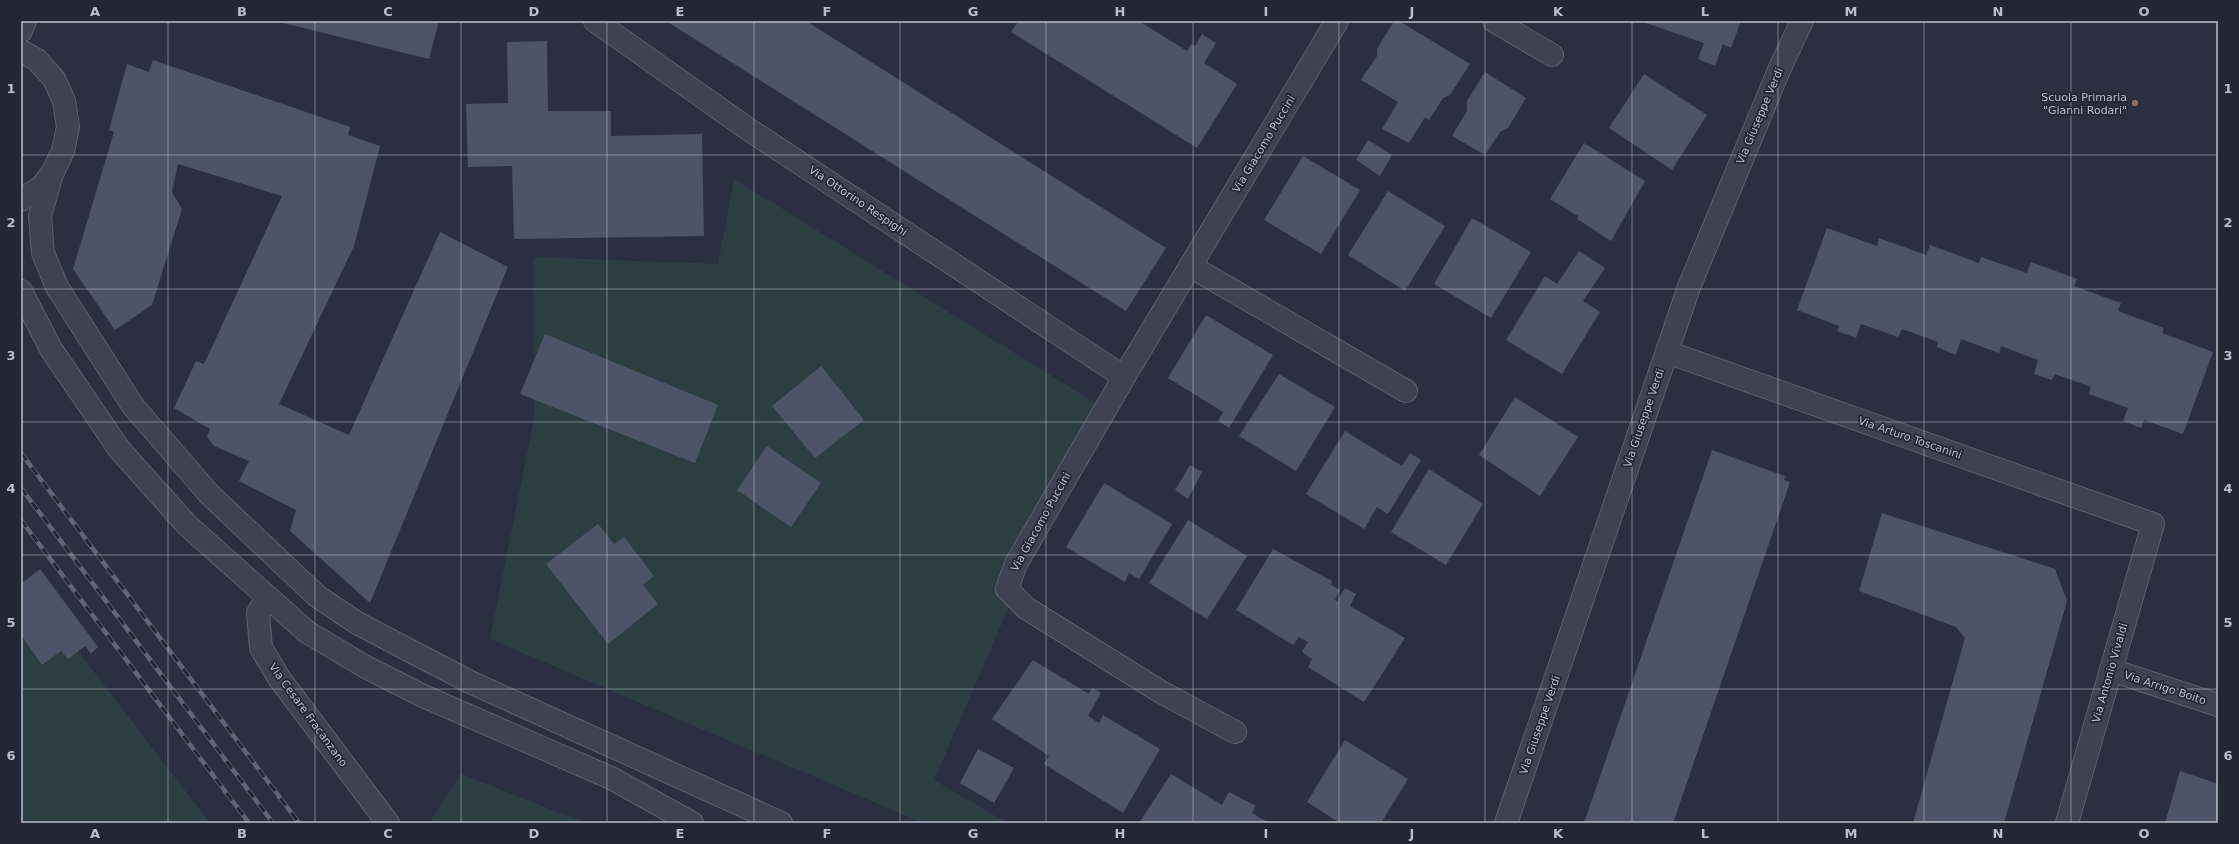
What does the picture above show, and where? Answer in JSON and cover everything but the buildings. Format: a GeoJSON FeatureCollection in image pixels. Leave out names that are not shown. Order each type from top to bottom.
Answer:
{"type":"FeatureCollection","features":[{"type":"Feature","properties":{"kind":"street"},"geometry":{"type":"LineString","coordinates":[[21,31],[25,21]]}},
{"type":"Feature","properties":{"kind":"street","name":"Via Ottorino Respighi"},"geometry":{"type":"LineString","coordinates":[[595,21],[748,128],[1124,377]]}},
{"type":"Feature","properties":{"kind":"street","name":"Via Giacomo Puccini"},"geometry":{"type":"LineString","coordinates":[[1234,732],[1161,692],[1026,608],[1007,589],[1016,564],[1124,377],[1337,21]]}},
{"type":"Feature","properties":{"kind":"street"},"geometry":{"type":"LineString","coordinates":[[1494,21],[1552,55]]}},
{"type":"Feature","properties":{"kind":"street","name":"Via Giuseppe Verdi"},"geometry":{"type":"LineString","coordinates":[[1506,823],[1688,287],[1779,70],[1802,21]]}},
{"type":"Feature","properties":{"kind":"street"},"geometry":{"type":"LineString","coordinates":[[21,51],[37,60],[54,79],[64,102],[68,127],[63,151],[52,174],[40,216],[43,253],[57,287],[134,406],[209,494],[317,596],[357,623],[470,682],[781,823]]}},
{"type":"Feature","properties":{"kind":"street"},"geometry":{"type":"LineString","coordinates":[[21,200],[40,187],[52,174]]}},
{"type":"Feature","properties":{"kind":"street"},"geometry":{"type":"LineString","coordinates":[[1190,266],[1406,391]]}},
{"type":"Feature","properties":{"kind":"street"},"geometry":{"type":"LineString","coordinates":[[21,291],[51,349],[119,449],[187,525],[267,598],[307,632],[364,666],[422,695],[611,778],[692,823]]}},
{"type":"Feature","properties":{"kind":"street","name":"Via Arturo Toscanini"},"geometry":{"type":"LineString","coordinates":[[1667,352],[2153,524]]}},
{"type":"Feature","properties":{"kind":"street","name":"Via Antonio Vivaldi"},"geometry":{"type":"LineString","coordinates":[[2067,823],[2153,524]]}},
{"type":"Feature","properties":{"kind":"street","name":"Via Cesare Fracanzano"},"geometry":{"type":"LineString","coordinates":[[267,598],[258,613],[261,648],[279,678],[388,823]]}},
{"type":"Feature","properties":{"kind":"street","name":"Via Arrigo Boito"},"geometry":{"type":"LineString","coordinates":[[2111,670],[2218,706]]}},
{"type":"Feature","properties":{"kind":"shaded area"},"geometry":{"type":"Polygon","coordinates":[[[734,179],[1097,404],[934,780],[1002,820],[1001,823],[923,823],[490,639],[534,419],[533,257],[718,264],[734,179]]]}},
{"type":"Feature","properties":{"kind":"shaded area"},"geometry":{"type":"Polygon","coordinates":[[[21,577],[210,823],[21,823],[21,577]]]}},
{"type":"Feature","properties":{"kind":"shaded area"},"geometry":{"type":"Polygon","coordinates":[[[461,774],[583,822],[585,823],[429,823],[461,774]]]}},
{"type":"Feature","properties":{"kind":"railway"},"geometry":{"type":"LineString","coordinates":[[21,453],[299,823]]}},
{"type":"Feature","properties":{"kind":"railway"},"geometry":{"type":"LineString","coordinates":[[21,488],[273,823]]}},
{"type":"Feature","properties":{"kind":"railway"},"geometry":{"type":"LineString","coordinates":[[21,520],[249,823]]}},
{"type":"Feature","properties":{"kind":"place","name":"Scuola Primaria \"Gianni Rodari\""},"geometry":{"type":"Point","coordinates":[2135,103]}}]}
